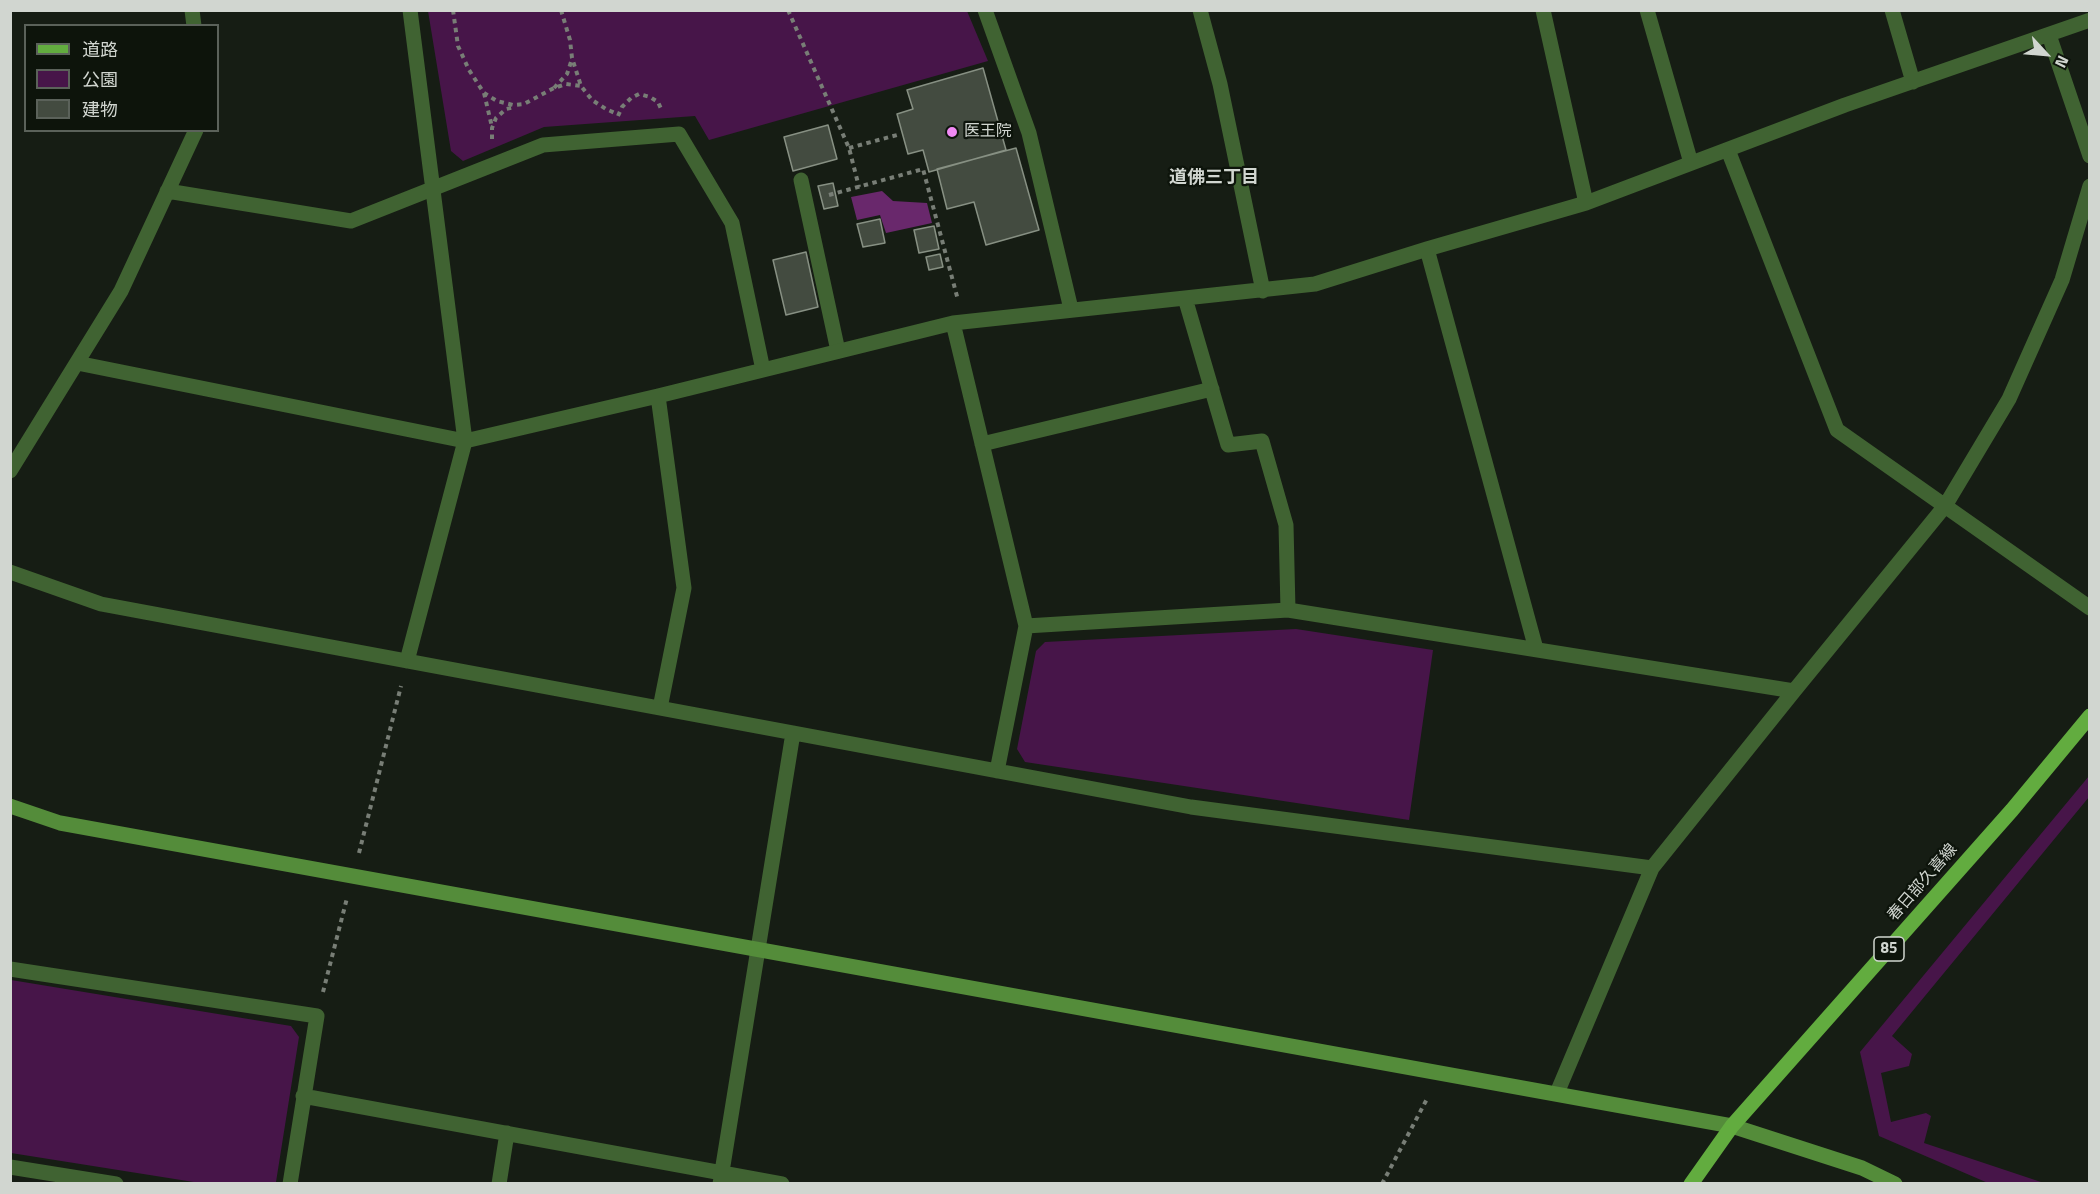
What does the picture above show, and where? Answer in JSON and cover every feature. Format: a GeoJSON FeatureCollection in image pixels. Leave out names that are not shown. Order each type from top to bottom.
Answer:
{"type":"FeatureCollection","features":[{"type":"Feature","properties":{"kind":"main road","name":"春日部久喜線"},"geometry":{"type":"LineString","coordinates":[[1691,1184],[1732,1126],[2004,819],[2090,716]]}},
{"type":"Feature","properties":{"kind":"street"},"geometry":{"type":"LineString","coordinates":[[407,661],[465,441],[410,10]]}},
{"type":"Feature","properties":{"kind":"street"},"geometry":{"type":"LineString","coordinates":[[986,10],[1029,133],[1071,309]]}},
{"type":"Feature","properties":{"kind":"street"},"geometry":{"type":"LineString","coordinates":[[1200,10],[1221,84],[1263,291]]}},
{"type":"Feature","properties":{"kind":"street"},"geometry":{"type":"LineString","coordinates":[[1543,10],[1586,203]]}},
{"type":"Feature","properties":{"kind":"street"},"geometry":{"type":"LineString","coordinates":[[1647,10],[1691,163]]}},
{"type":"Feature","properties":{"kind":"street"},"geometry":{"type":"LineString","coordinates":[[1892,10],[1912,82]]}},
{"type":"Feature","properties":{"kind":"street"},"geometry":{"type":"LineString","coordinates":[[77,363],[465,441],[958,322],[1315,284],[1586,203],[1912,82],[2090,20]]}},
{"type":"Feature","properties":{"kind":"street"},"geometry":{"type":"LineString","coordinates":[[2049,34],[2090,156]]}},
{"type":"Feature","properties":{"kind":"street"},"geometry":{"type":"LineString","coordinates":[[10,471],[121,291],[195,132]]}},
{"type":"Feature","properties":{"kind":"street"},"geometry":{"type":"LineString","coordinates":[[168,192],[351,221],[543,145],[679,134],[732,223],[763,370]]}},
{"type":"Feature","properties":{"kind":"street"},"geometry":{"type":"LineString","coordinates":[[1728,150],[1837,430],[2090,608]]}},
{"type":"Feature","properties":{"kind":"street"},"geometry":{"type":"LineString","coordinates":[[801,180],[838,351]]}},
{"type":"Feature","properties":{"kind":"street"},"geometry":{"type":"LineString","coordinates":[[1557,1093],[1653,868],[1945,506],[2009,399],[2062,280],[2090,186]]}},
{"type":"Feature","properties":{"kind":"street"},"geometry":{"type":"LineString","coordinates":[[1427,249],[1536,649]]}},
{"type":"Feature","properties":{"kind":"street"},"geometry":{"type":"LineString","coordinates":[[1185,298],[1228,445],[1263,441],[1286,525],[1288,610]]}},
{"type":"Feature","properties":{"kind":"street"},"geometry":{"type":"LineString","coordinates":[[958,322],[982,444],[1026,626],[997,771]]}},
{"type":"Feature","properties":{"kind":"street"},"geometry":{"type":"LineString","coordinates":[[982,444],[1212,389]]}},
{"type":"Feature","properties":{"kind":"street"},"geometry":{"type":"LineString","coordinates":[[658,396],[684,588],[660,708]]}},
{"type":"Feature","properties":{"kind":"street"},"geometry":{"type":"LineString","coordinates":[[10,572],[101,604],[1191,807],[1653,868]]}},
{"type":"Feature","properties":{"kind":"street"},"geometry":{"type":"LineString","coordinates":[[1026,626],[1288,610],[1794,691]]}},
{"type":"Feature","properties":{"kind":"street"},"geometry":{"type":"LineString","coordinates":[[721,1178],[793,733]]}},
{"type":"Feature","properties":{"kind":"street"},"geometry":{"type":"LineString","coordinates":[[10,806],[60,823],[1732,1126],[1862,1168],[1896,1184]]}},
{"type":"Feature","properties":{"kind":"street"},"geometry":{"type":"LineString","coordinates":[[10,969],[317,1016],[290,1184]]}},
{"type":"Feature","properties":{"kind":"street"},"geometry":{"type":"LineString","coordinates":[[303,1096],[507,1133],[721,1178],[782,1184]]}},
{"type":"Feature","properties":{"kind":"street"},"geometry":{"type":"LineString","coordinates":[[499,1184],[507,1133]]}},
{"type":"Feature","properties":{"kind":"street"},"geometry":{"type":"LineString","coordinates":[[10,1167],[116,1184]]}},
{"type":"Feature","properties":{"kind":"path"},"geometry":{"type":"LineString","coordinates":[[453,10],[459,46],[469,70],[484,93],[492,128],[493,165]]}},
{"type":"Feature","properties":{"kind":"path"},"geometry":{"type":"LineString","coordinates":[[561,10],[581,86],[592,100],[606,110],[618,114]]}},
{"type":"Feature","properties":{"kind":"path"},"geometry":{"type":"LineString","coordinates":[[788,10],[849,148],[859,186]]}},
{"type":"Feature","properties":{"kind":"path"},"geometry":{"type":"LineString","coordinates":[[554,88],[567,74],[572,58]]}},
{"type":"Feature","properties":{"kind":"path"},"geometry":{"type":"LineString","coordinates":[[492,128],[496,118],[506,109],[524,104],[566,84],[581,86]]}},
{"type":"Feature","properties":{"kind":"path"},"geometry":{"type":"LineString","coordinates":[[484,93],[497,101],[513,105],[524,104]]}},
{"type":"Feature","properties":{"kind":"path"},"geometry":{"type":"LineString","coordinates":[[849,148],[897,135]]}},
{"type":"Feature","properties":{"kind":"path"},"geometry":{"type":"LineString","coordinates":[[806,201],[923,169],[958,322]]}},
{"type":"Feature","properties":{"kind":"path"},"geometry":{"type":"LineString","coordinates":[[317,1016],[407,661]]}},
{"type":"Feature","properties":{"kind":"path"},"geometry":{"type":"LineString","coordinates":[[1382,1184],[1441,1072]]}},
{"type":"Feature","properties":{"kind":"green space"},"geometry":{"type":"Polygon","coordinates":[[[428,11],[967,11],[988,61],[709,140],[695,116],[544,127],[463,161],[451,151],[428,11]]]}},
{"type":"Feature","properties":{"kind":"green space"},"geometry":{"type":"Polygon","coordinates":[[[1296,629],[1433,650],[1409,820],[1025,762],[1017,749],[1036,651],[1045,642],[1296,629]]]}},
{"type":"Feature","properties":{"kind":"green space"},"geometry":{"type":"Polygon","coordinates":[[[2089,776],[2089,797],[1892,1036],[1912,1054],[1909,1066],[1881,1073],[1891,1122],[1926,1113],[1931,1116],[1924,1143],[2044,1183],[1988,1183],[1879,1136],[1860,1052],[2089,776]]]}},
{"type":"Feature","properties":{"kind":"green space"},"geometry":{"type":"Polygon","coordinates":[[[11,980],[291,1026],[299,1037],[276,1182],[274,1184],[200,1183],[11,1153],[11,980]]]}},
{"type":"Feature","properties":{"kind":"shaded area"},"geometry":{"type":"Polygon","coordinates":[[[882,191],[893,201],[927,203],[932,223],[886,233],[880,215],[857,220],[851,197],[882,191]]]}},
{"type":"Feature","properties":{"kind":"building","name":"医王院"},"geometry":{"type":"Polygon","coordinates":[[[983,68],[1006,150],[929,172],[923,150],[908,154],[897,114],[913,109],[907,90],[983,68]]]}},
{"type":"Feature","properties":{"kind":"building"},"geometry":{"type":"Polygon","coordinates":[[[828,125],[837,159],[793,171],[784,137],[828,125]]]}},
{"type":"Feature","properties":{"kind":"building"},"geometry":{"type":"Polygon","coordinates":[[[1016,148],[1039,230],[986,245],[974,202],[947,209],[937,169],[1016,148]]]}},
{"type":"Feature","properties":{"kind":"building"},"geometry":{"type":"Polygon","coordinates":[[[833,183],[838,206],[824,209],[818,186],[833,183]]]}},
{"type":"Feature","properties":{"kind":"building"},"geometry":{"type":"Polygon","coordinates":[[[880,219],[885,243],[863,247],[857,224],[880,219]]]}},
{"type":"Feature","properties":{"kind":"building"},"geometry":{"type":"Polygon","coordinates":[[[934,226],[939,249],[919,253],[914,230],[934,226]]]}},
{"type":"Feature","properties":{"kind":"building"},"geometry":{"type":"Polygon","coordinates":[[[806,252],[818,307],[786,315],[773,260],[806,252]]]}},
{"type":"Feature","properties":{"kind":"building"},"geometry":{"type":"Polygon","coordinates":[[[940,254],[943,267],[929,270],[926,257],[940,254]]]}},
{"type":"Feature","properties":{"kind":"place","name":"医王院"},"geometry":{"type":"Point","coordinates":[952,132]}},
{"type":"Feature","properties":{"kind":"district","name":"道佛三丁目"},"geometry":{"type":"Point","coordinates":[1214,179]}}]}
